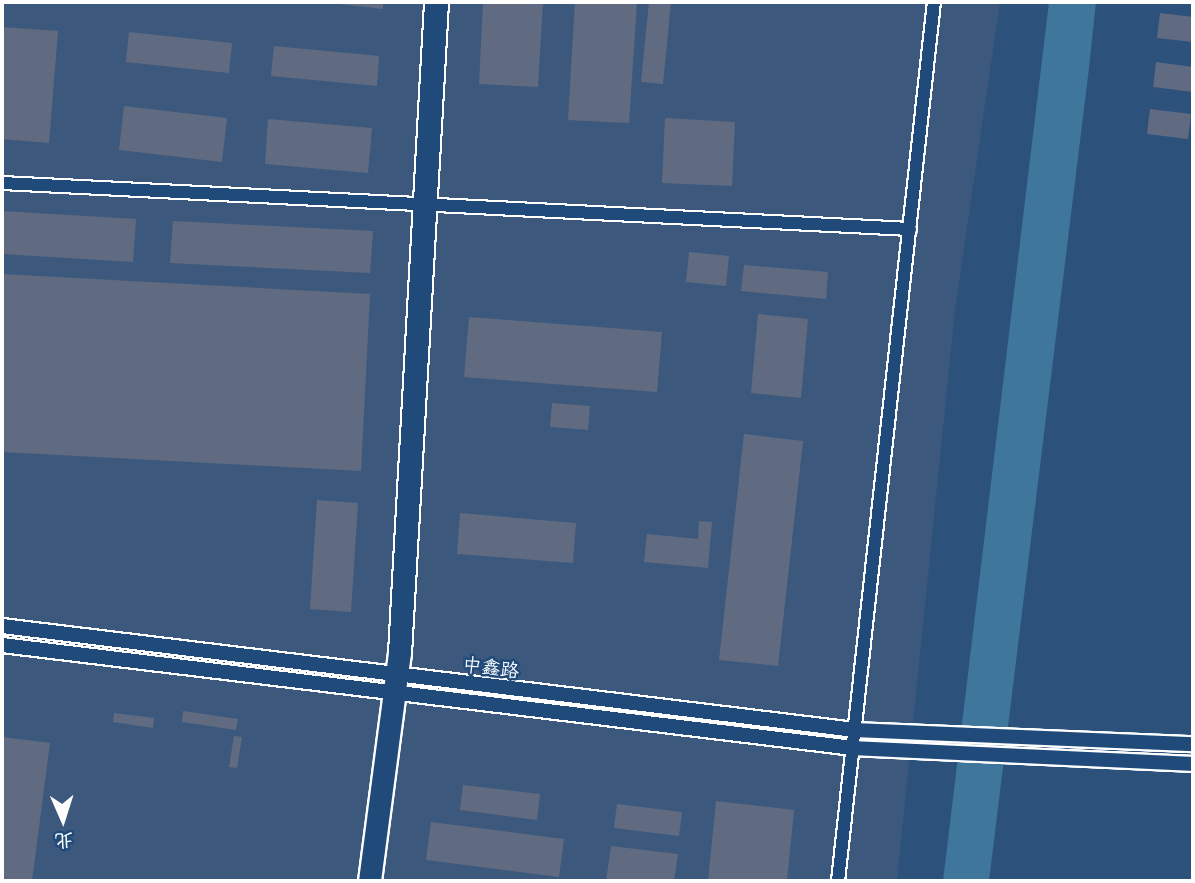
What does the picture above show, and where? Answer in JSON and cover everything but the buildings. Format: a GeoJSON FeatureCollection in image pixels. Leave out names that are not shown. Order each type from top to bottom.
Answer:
{"type":"FeatureCollection","features":[{"type":"Feature","properties":{"kind":"main road","name":"中鑫路"},"geometry":{"type":"LineString","coordinates":[[2,626],[855,730],[1193,744]]}},
{"type":"Feature","properties":{"kind":"main road","name":"中鑫路"},"geometry":{"type":"LineString","coordinates":[[2,645],[853,748],[1193,764]]}},
{"type":"Feature","properties":{"kind":"street"},"geometry":{"type":"LineString","coordinates":[[425,206],[431,2]]}},
{"type":"Feature","properties":{"kind":"street"},"geometry":{"type":"LineString","coordinates":[[375,881],[398,675],[425,206],[442,2]]}},
{"type":"Feature","properties":{"kind":"street"},"geometry":{"type":"LineString","coordinates":[[838,881],[934,2]]}},
{"type":"Feature","properties":{"kind":"street"},"geometry":{"type":"LineString","coordinates":[[2,183],[910,229]]}},
{"type":"Feature","properties":{"kind":"street"},"geometry":{"type":"LineString","coordinates":[[365,881],[396,693]]}},
{"type":"Feature","properties":{"kind":"shaded area"},"geometry":{"type":"Polygon","coordinates":[[[2,2],[1000,2],[955,310],[897,881],[2,881],[2,2]]]}},
{"type":"Feature","properties":{"kind":"shaded area"},"geometry":{"type":"Polygon","coordinates":[[[1049,2],[1096,2],[1089,68],[989,881],[943,881],[1049,2]]]}}]}
